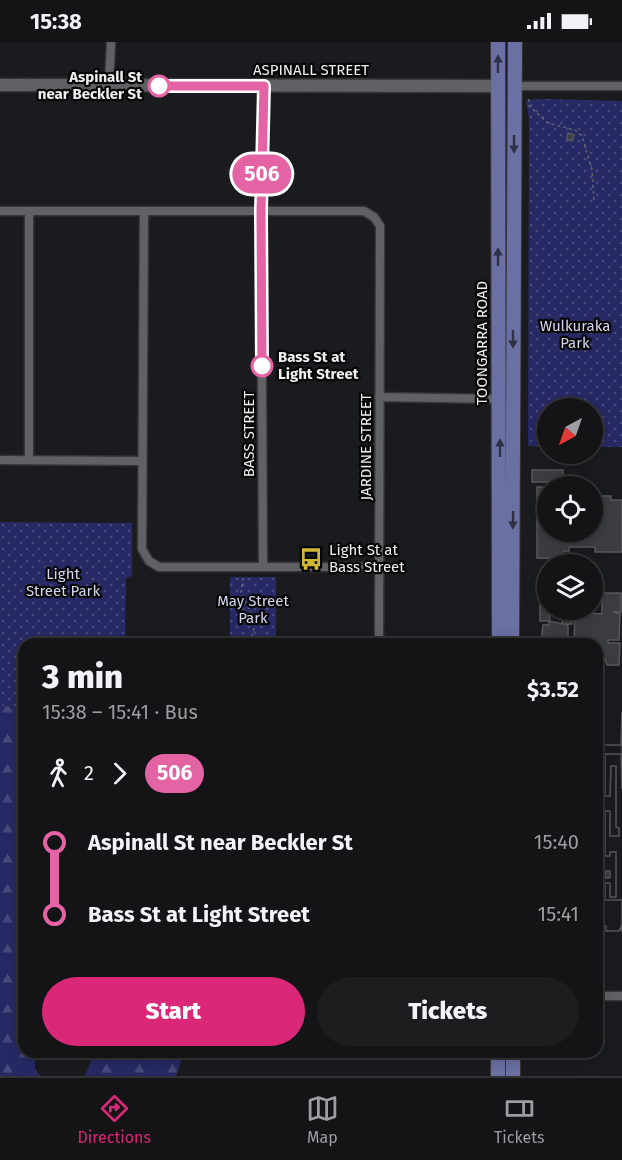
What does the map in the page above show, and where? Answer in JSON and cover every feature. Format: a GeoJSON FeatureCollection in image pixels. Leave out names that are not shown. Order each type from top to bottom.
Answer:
{"type":"FeatureCollection","features":[{"type":"Feature","properties":{"kind":"main road","name":"TOONGARRA ROAD"},"geometry":{"type":"LineString","coordinates":[[498,42],[499,638]]}},
{"type":"Feature","properties":{"kind":"main road","name":"TOONGARRA ROAD"},"geometry":{"type":"LineString","coordinates":[[512,638],[515,42]]}},
{"type":"Feature","properties":{"kind":"main road","name":"ASPINALL STREET"},"geometry":{"type":"LineString","coordinates":[[0,85],[514,86]]}},
{"type":"Feature","properties":{"kind":"main road"},"geometry":{"type":"LineString","coordinates":[[498,1058],[498,1076]]}},
{"type":"Feature","properties":{"kind":"main road"},"geometry":{"type":"LineString","coordinates":[[513,1058],[513,1076]]}},
{"type":"Feature","properties":{"kind":"street"},"geometry":{"type":"LineString","coordinates":[[109,86],[111,42]]}},
{"type":"Feature","properties":{"kind":"street","name":"BASS STREET"},"geometry":{"type":"LineString","coordinates":[[263,566],[261,211],[264,86]]}},
{"type":"Feature","properties":{"kind":"street","name":"ASPINALL STREET"},"geometry":{"type":"LineString","coordinates":[[514,86],[622,86]]}},
{"type":"Feature","properties":{"kind":"street"},"geometry":{"type":"LineString","coordinates":[[0,211],[261,211]]}},
{"type":"Feature","properties":{"kind":"street"},"geometry":{"type":"LineString","coordinates":[[144,211],[142,549],[149,561],[159,567],[379,567]]}},
{"type":"Feature","properties":{"kind":"street","name":"JARDINE STREET"},"geometry":{"type":"LineString","coordinates":[[261,211],[364,211],[374,217],[380,226],[378,638]]}},
{"type":"Feature","properties":{"kind":"street"},"geometry":{"type":"LineString","coordinates":[[29,212],[29,460]]}},
{"type":"Feature","properties":{"kind":"street"},"geometry":{"type":"LineString","coordinates":[[379,397],[500,399]]}},
{"type":"Feature","properties":{"kind":"street"},"geometry":{"type":"LineString","coordinates":[[0,460],[142,460]]}},
{"type":"Feature","properties":{"kind":"street"},"geometry":{"type":"LineString","coordinates":[[603,996],[622,996]]}},
{"type":"Feature","properties":{"kind":"path"},"geometry":{"type":"LineString","coordinates":[[529,99],[529,105],[545,121],[575,130],[582,136],[592,170],[594,201]]}},
{"type":"Feature","properties":{"kind":"path"},"geometry":{"type":"LineString","coordinates":[[239,566],[244,579],[241,593],[256,623],[251,638]]}},
{"type":"Feature","properties":{"kind":"green space","name":"Wulkuraka Park"},"geometry":{"type":"Polygon","coordinates":[[[526,100],[622,101],[622,447],[603,447],[603,398],[537,398],[537,446],[528,446],[529,120],[526,100]]]}},
{"type":"Feature","properties":{"kind":"green space","name":"Light Street Park"},"geometry":{"type":"Polygon","coordinates":[[[0,522],[132,523],[132,576],[126,578],[125,638],[18,638],[18,707],[3,706],[0,701],[0,522]]]}},
{"type":"Feature","properties":{"kind":"green space","name":"May Street Park"},"geometry":{"type":"Polygon","coordinates":[[[230,577],[276,577],[276,638],[230,638],[230,577]]]}},
{"type":"Feature","properties":{"kind":"green space"},"geometry":{"type":"Polygon","coordinates":[[[0,701],[3,706],[18,707],[18,1058],[35,1058],[35,1069],[40,1076],[0,1076],[0,701]]]}},
{"type":"Feature","properties":{"kind":"green space"},"geometry":{"type":"Polygon","coordinates":[[[92,1058],[182,1058],[176,1076],[85,1076],[92,1058]]]}},
{"type":"Feature","properties":{"kind":"building"},"geometry":{"type":"Polygon","coordinates":[[[568,133],[574,135],[572,141],[567,139],[568,133]]]}},
{"type":"Feature","properties":{"kind":"building"},"geometry":{"type":"Polygon","coordinates":[[[532,470],[563,470],[563,476],[537,476],[537,482],[532,482],[532,470]]]}},
{"type":"Feature","properties":{"kind":"building"},"geometry":{"type":"Polygon","coordinates":[[[603,496],[611,496],[611,500],[622,500],[622,552],[595,552],[595,547],[569,547],[569,551],[564,551],[564,554],[537,554],[537,542],[603,542],[603,496]]]}},
{"type":"Feature","properties":{"kind":"building"},"geometry":{"type":"Polygon","coordinates":[[[603,593],[621,593],[621,612],[613,612],[620,614],[619,640],[608,640],[608,643],[620,643],[619,665],[607,665],[603,658],[603,638],[574,638],[575,620],[603,620],[603,593]]]}},
{"type":"Feature","properties":{"kind":"building"},"geometry":{"type":"Polygon","coordinates":[[[562,620],[572,620],[572,624],[562,624],[562,620]]]}},
{"type":"Feature","properties":{"kind":"building"},"geometry":{"type":"Polygon","coordinates":[[[549,621],[568,625],[568,638],[542,638],[543,625],[549,625],[549,621]]]}},
{"type":"Feature","properties":{"kind":"building"},"geometry":{"type":"Polygon","coordinates":[[[622,712],[622,789],[621,754],[605,754],[605,796],[610,796],[611,766],[616,766],[616,827],[619,828],[619,836],[610,836],[610,811],[605,811],[605,856],[610,856],[610,852],[616,852],[616,897],[610,897],[610,883],[605,883],[605,900],[622,900],[622,932],[621,927],[619,931],[606,931],[606,926],[603,926],[603,745],[621,745],[622,712]]]}},
{"type":"Feature","properties":{"kind":"building"},"geometry":{"type":"Polygon","coordinates":[[[622,712],[622,789],[621,754],[605,754],[605,796],[610,796],[611,766],[616,766],[616,827],[619,828],[619,836],[610,836],[610,811],[605,811],[605,856],[610,856],[610,852],[616,852],[616,897],[610,897],[610,883],[605,883],[605,900],[622,900],[622,932],[621,927],[619,931],[606,931],[606,926],[603,926],[603,745],[621,745],[622,712]],[[605,871],[605,878],[610,878],[610,871],[605,871]]]}},
{"type":"Feature","properties":{"kind":"bus line","name":"506"},"geometry":{"type":"LineString","coordinates":[[159,86],[264,86],[261,211],[262,366]]}},
{"type":"Feature","properties":{"kind":"place","name":"Aspinall St near Beckler St"},"geometry":{"type":"Point","coordinates":[159,86]}},
{"type":"Feature","properties":{"kind":"place","name":"Bass St at Light Street"},"geometry":{"type":"Point","coordinates":[262,366]}},
{"type":"Feature","properties":{"kind":"place","name":"Light St at Bass Street"},"geometry":{"type":"Point","coordinates":[311,559]}}]}
